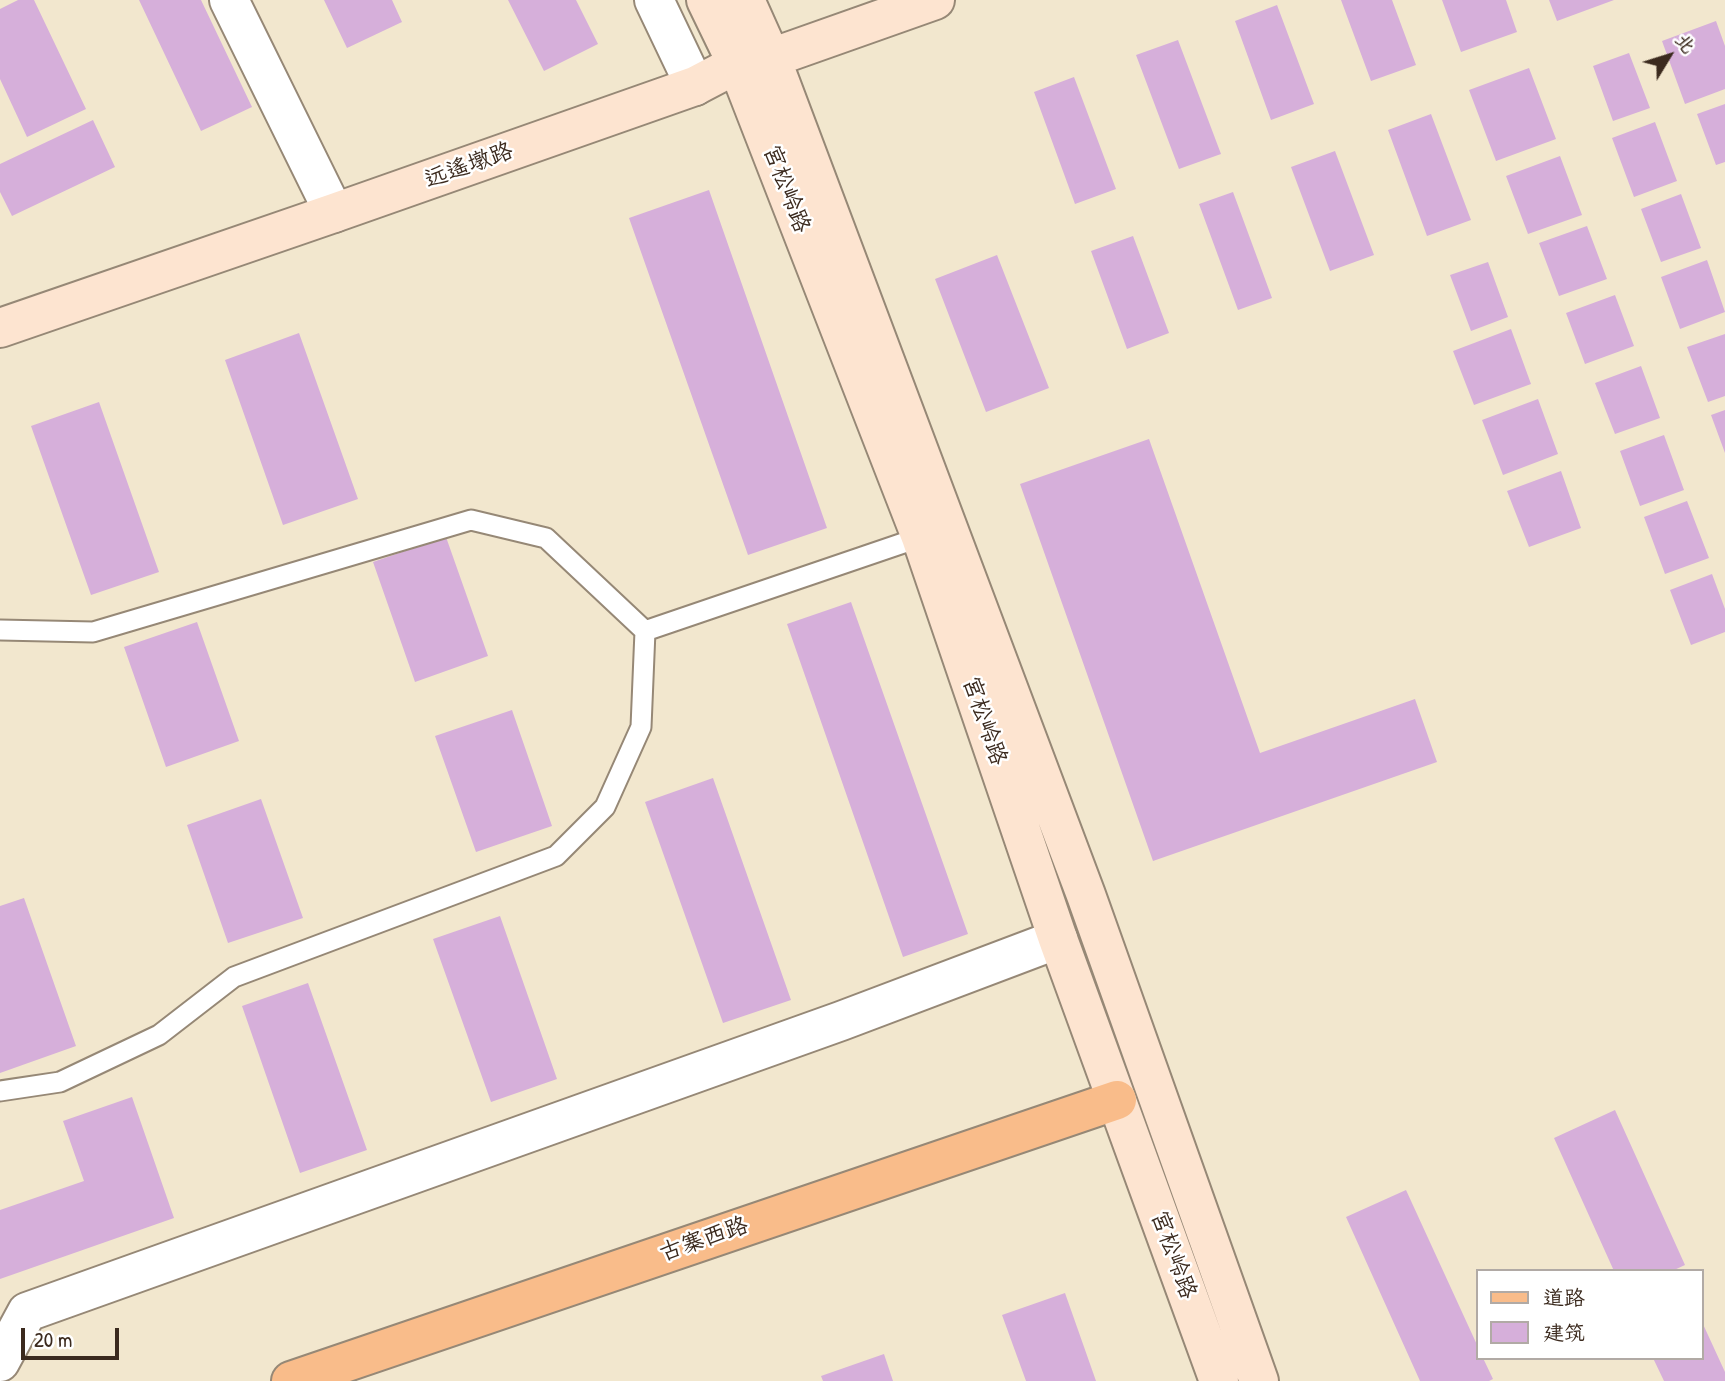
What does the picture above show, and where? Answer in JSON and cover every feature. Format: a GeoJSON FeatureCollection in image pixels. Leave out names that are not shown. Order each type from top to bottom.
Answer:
{"type":"FeatureCollection","features":[{"type":"Feature","properties":{"kind":"main road"},"geometry":{"type":"LineString","coordinates":[[706,0],[754,61]]}},
{"type":"Feature","properties":{"kind":"main road"},"geometry":{"type":"LineString","coordinates":[[745,0],[754,61],[1086,895],[1259,1381]]}},
{"type":"Feature","properties":{"kind":"main road","name":"远遥墩路"},"geometry":{"type":"LineString","coordinates":[[0,328],[334,214],[695,86],[754,61],[935,0]]}},
{"type":"Feature","properties":{"kind":"main road","name":"宫松岭路"},"geometry":{"type":"LineString","coordinates":[[754,61],[1058,939],[1219,1381]]}},
{"type":"Feature","properties":{"kind":"main road","name":"古寨西路"},"geometry":{"type":"LineString","coordinates":[[291,1381],[1117,1100]]}},
{"type":"Feature","properties":{"kind":"street"},"geometry":{"type":"LineString","coordinates":[[229,0],[334,214]]}},
{"type":"Feature","properties":{"kind":"street"},"geometry":{"type":"LineString","coordinates":[[654,0],[695,86]]}},
{"type":"Feature","properties":{"kind":"street"},"geometry":{"type":"LineString","coordinates":[[0,1362],[27,1312],[841,1021],[1058,939]]}},
{"type":"Feature","properties":{"kind":"lane"},"geometry":{"type":"LineString","coordinates":[[0,630],[93,632],[471,520],[546,538],[645,631],[641,727],[605,807],[556,856],[234,977],[159,1035],[60,1082],[0,1091]]}},
{"type":"Feature","properties":{"kind":"lane"},"geometry":{"type":"LineString","coordinates":[[645,631],[921,537]]}},
{"type":"Feature","properties":{"kind":"building"},"geometry":{"type":"Polygon","coordinates":[[[18,0],[34,0],[86,109],[27,137],[0,79],[0,9],[18,0]]]}},
{"type":"Feature","properties":{"kind":"building"},"geometry":{"type":"Polygon","coordinates":[[[139,0],[201,0],[252,107],[201,131],[139,0]]]}},
{"type":"Feature","properties":{"kind":"building"},"geometry":{"type":"Polygon","coordinates":[[[324,0],[392,0],[402,22],[347,48],[324,0]]]}},
{"type":"Feature","properties":{"kind":"building"},"geometry":{"type":"Polygon","coordinates":[[[508,0],[576,0],[598,44],[544,71],[508,0]]]}},
{"type":"Feature","properties":{"kind":"building"},"geometry":{"type":"Polygon","coordinates":[[[1341,0],[1392,0],[1416,65],[1371,81],[1341,0]]]}},
{"type":"Feature","properties":{"kind":"building"},"geometry":{"type":"Polygon","coordinates":[[[1442,0],[1506,0],[1517,32],[1461,52],[1442,0]]]}},
{"type":"Feature","properties":{"kind":"building"},"geometry":{"type":"Polygon","coordinates":[[[1549,0],[1614,0],[1557,21],[1549,0]]]}},
{"type":"Feature","properties":{"kind":"building"},"geometry":{"type":"Polygon","coordinates":[[[1277,5],[1314,104],[1271,120],[1235,21],[1277,5]]]}},
{"type":"Feature","properties":{"kind":"building"},"geometry":{"type":"Polygon","coordinates":[[[1716,21],[1725,46],[1725,89],[1685,104],[1662,41],[1716,21]]]}},
{"type":"Feature","properties":{"kind":"building"},"geometry":{"type":"Polygon","coordinates":[[[1178,40],[1221,154],[1179,169],[1136,55],[1178,40]]]}},
{"type":"Feature","properties":{"kind":"building"},"geometry":{"type":"Polygon","coordinates":[[[1629,53],[1650,108],[1613,121],[1593,66],[1629,53]]]}},
{"type":"Feature","properties":{"kind":"building"},"geometry":{"type":"Polygon","coordinates":[[[1529,68],[1556,139],[1496,161],[1469,90],[1529,68]]]}},
{"type":"Feature","properties":{"kind":"building"},"geometry":{"type":"Polygon","coordinates":[[[1074,77],[1116,189],[1075,204],[1034,92],[1074,77]]]}},
{"type":"Feature","properties":{"kind":"building"},"geometry":{"type":"Polygon","coordinates":[[[1725,104],[1725,162],[1716,165],[1697,114],[1725,104]]]}},
{"type":"Feature","properties":{"kind":"building"},"geometry":{"type":"Polygon","coordinates":[[[1431,114],[1471,220],[1427,236],[1388,130],[1431,114]]]}},
{"type":"Feature","properties":{"kind":"building"},"geometry":{"type":"Polygon","coordinates":[[[93,120],[115,167],[12,216],[0,192],[0,164],[93,120]]]}},
{"type":"Feature","properties":{"kind":"building"},"geometry":{"type":"Polygon","coordinates":[[[1655,122],[1677,181],[1634,197],[1612,138],[1655,122]]]}},
{"type":"Feature","properties":{"kind":"building"},"geometry":{"type":"Polygon","coordinates":[[[1335,151],[1374,255],[1330,271],[1291,167],[1335,151]]]}},
{"type":"Feature","properties":{"kind":"building"},"geometry":{"type":"Polygon","coordinates":[[[1560,156],[1582,215],[1528,234],[1506,176],[1560,156]]]}},
{"type":"Feature","properties":{"kind":"building"},"geometry":{"type":"Polygon","coordinates":[[[709,190],[827,528],[748,555],[629,218],[709,190]]]}},
{"type":"Feature","properties":{"kind":"building"},"geometry":{"type":"Polygon","coordinates":[[[1233,192],[1272,298],[1238,310],[1199,204],[1233,192]]]}},
{"type":"Feature","properties":{"kind":"building"},"geometry":{"type":"Polygon","coordinates":[[[1681,194],[1701,248],[1661,262],[1641,209],[1681,194]]]}},
{"type":"Feature","properties":{"kind":"building"},"geometry":{"type":"Polygon","coordinates":[[[1587,226],[1607,279],[1559,296],[1539,243],[1587,226]]]}},
{"type":"Feature","properties":{"kind":"building"},"geometry":{"type":"Polygon","coordinates":[[[1133,236],[1169,333],[1127,349],[1091,251],[1133,236]]]}},
{"type":"Feature","properties":{"kind":"building"},"geometry":{"type":"Polygon","coordinates":[[[997,255],[1049,388],[986,412],[935,279],[997,255]]]}},
{"type":"Feature","properties":{"kind":"building"},"geometry":{"type":"Polygon","coordinates":[[[1707,260],[1725,312],[1680,329],[1661,277],[1707,260]]]}},
{"type":"Feature","properties":{"kind":"building"},"geometry":{"type":"Polygon","coordinates":[[[1488,262],[1508,317],[1471,331],[1450,275],[1488,262]]]}},
{"type":"Feature","properties":{"kind":"building"},"geometry":{"type":"Polygon","coordinates":[[[1615,295],[1634,346],[1585,364],[1566,313],[1615,295]]]}},
{"type":"Feature","properties":{"kind":"building"},"geometry":{"type":"Polygon","coordinates":[[[1511,329],[1531,384],[1474,405],[1453,351],[1511,329]]]}},
{"type":"Feature","properties":{"kind":"building"},"geometry":{"type":"Polygon","coordinates":[[[299,333],[358,499],[283,525],[225,360],[299,333]]]}},
{"type":"Feature","properties":{"kind":"building"},"geometry":{"type":"Polygon","coordinates":[[[1725,334],[1725,396],[1708,402],[1687,347],[1725,334]]]}},
{"type":"Feature","properties":{"kind":"building"},"geometry":{"type":"Polygon","coordinates":[[[1641,366],[1660,418],[1615,434],[1595,383],[1641,366]]]}},
{"type":"Feature","properties":{"kind":"building"},"geometry":{"type":"Polygon","coordinates":[[[1538,399],[1558,454],[1503,475],[1482,420],[1538,399]]]}},
{"type":"Feature","properties":{"kind":"building"},"geometry":{"type":"Polygon","coordinates":[[[99,402],[159,572],[91,595],[31,426],[99,402]]]}},
{"type":"Feature","properties":{"kind":"building"},"geometry":{"type":"Polygon","coordinates":[[[1725,410],[1725,453],[1711,415],[1725,410]]]}},
{"type":"Feature","properties":{"kind":"building"},"geometry":{"type":"Polygon","coordinates":[[[1664,435],[1684,490],[1640,506],[1620,451],[1664,435]]]}},
{"type":"Feature","properties":{"kind":"building"},"geometry":{"type":"Polygon","coordinates":[[[1149,439],[1260,753],[1415,699],[1437,762],[1153,861],[1020,484],[1149,439]]]}},
{"type":"Feature","properties":{"kind":"building"},"geometry":{"type":"Polygon","coordinates":[[[1561,471],[1581,528],[1529,547],[1507,491],[1561,471]]]}},
{"type":"Feature","properties":{"kind":"building"},"geometry":{"type":"Polygon","coordinates":[[[1687,501],[1709,558],[1665,574],[1644,517],[1687,501]]]}},
{"type":"Feature","properties":{"kind":"building"},"geometry":{"type":"Polygon","coordinates":[[[446,537],[488,656],[415,682],[373,562],[446,537]]]}},
{"type":"Feature","properties":{"kind":"building"},"geometry":{"type":"Polygon","coordinates":[[[1712,574],[1725,609],[1725,632],[1691,645],[1670,590],[1712,574]]]}},
{"type":"Feature","properties":{"kind":"building"},"geometry":{"type":"Polygon","coordinates":[[[851,602],[968,934],[903,957],[787,624],[851,602]]]}},
{"type":"Feature","properties":{"kind":"building"},"geometry":{"type":"Polygon","coordinates":[[[197,622],[239,741],[166,767],[124,647],[197,622]]]}},
{"type":"Feature","properties":{"kind":"building"},"geometry":{"type":"Polygon","coordinates":[[[512,710],[552,826],[476,852],[435,736],[512,710]]]}},
{"type":"Feature","properties":{"kind":"building"},"geometry":{"type":"Polygon","coordinates":[[[713,778],[791,1000],[723,1023],[645,802],[713,778]]]}},
{"type":"Feature","properties":{"kind":"building"},"geometry":{"type":"Polygon","coordinates":[[[261,799],[303,918],[228,943],[187,825],[261,799]]]}},
{"type":"Feature","properties":{"kind":"building"},"geometry":{"type":"Polygon","coordinates":[[[24,898],[76,1046],[0,1073],[0,906],[24,898]]]}},
{"type":"Feature","properties":{"kind":"building"},"geometry":{"type":"Polygon","coordinates":[[[500,916],[557,1079],[491,1102],[433,939],[500,916]]]}},
{"type":"Feature","properties":{"kind":"building"},"geometry":{"type":"Polygon","coordinates":[[[308,983],[367,1150],[300,1173],[242,1006],[308,983]]]}},
{"type":"Feature","properties":{"kind":"building"},"geometry":{"type":"Polygon","coordinates":[[[132,1097],[174,1218],[0,1279],[0,1210],[84,1181],[63,1121],[132,1097]]]}},
{"type":"Feature","properties":{"kind":"building"},"geometry":{"type":"Polygon","coordinates":[[[1615,1110],[1685,1265],[1676,1269],[1613,1269],[1554,1138],[1615,1110]]]}},
{"type":"Feature","properties":{"kind":"building"},"geometry":{"type":"Polygon","coordinates":[[[1406,1190],[1476,1343],[1476,1360],[1484,1360],[1493,1379],[1420,1381],[1346,1217],[1406,1190]]]}},
{"type":"Feature","properties":{"kind":"building"},"geometry":{"type":"Polygon","coordinates":[[[1065,1293],[1096,1381],[1026,1381],[1002,1315],[1065,1293]]]}},
{"type":"Feature","properties":{"kind":"building"},"geometry":{"type":"Polygon","coordinates":[[[1704,1326],[1725,1372],[1725,1381],[1664,1381],[1654,1360],[1704,1360],[1704,1326]]]}},
{"type":"Feature","properties":{"kind":"building"},"geometry":{"type":"Polygon","coordinates":[[[884,1354],[893,1381],[823,1381],[821,1376],[884,1354]]]}}]}
